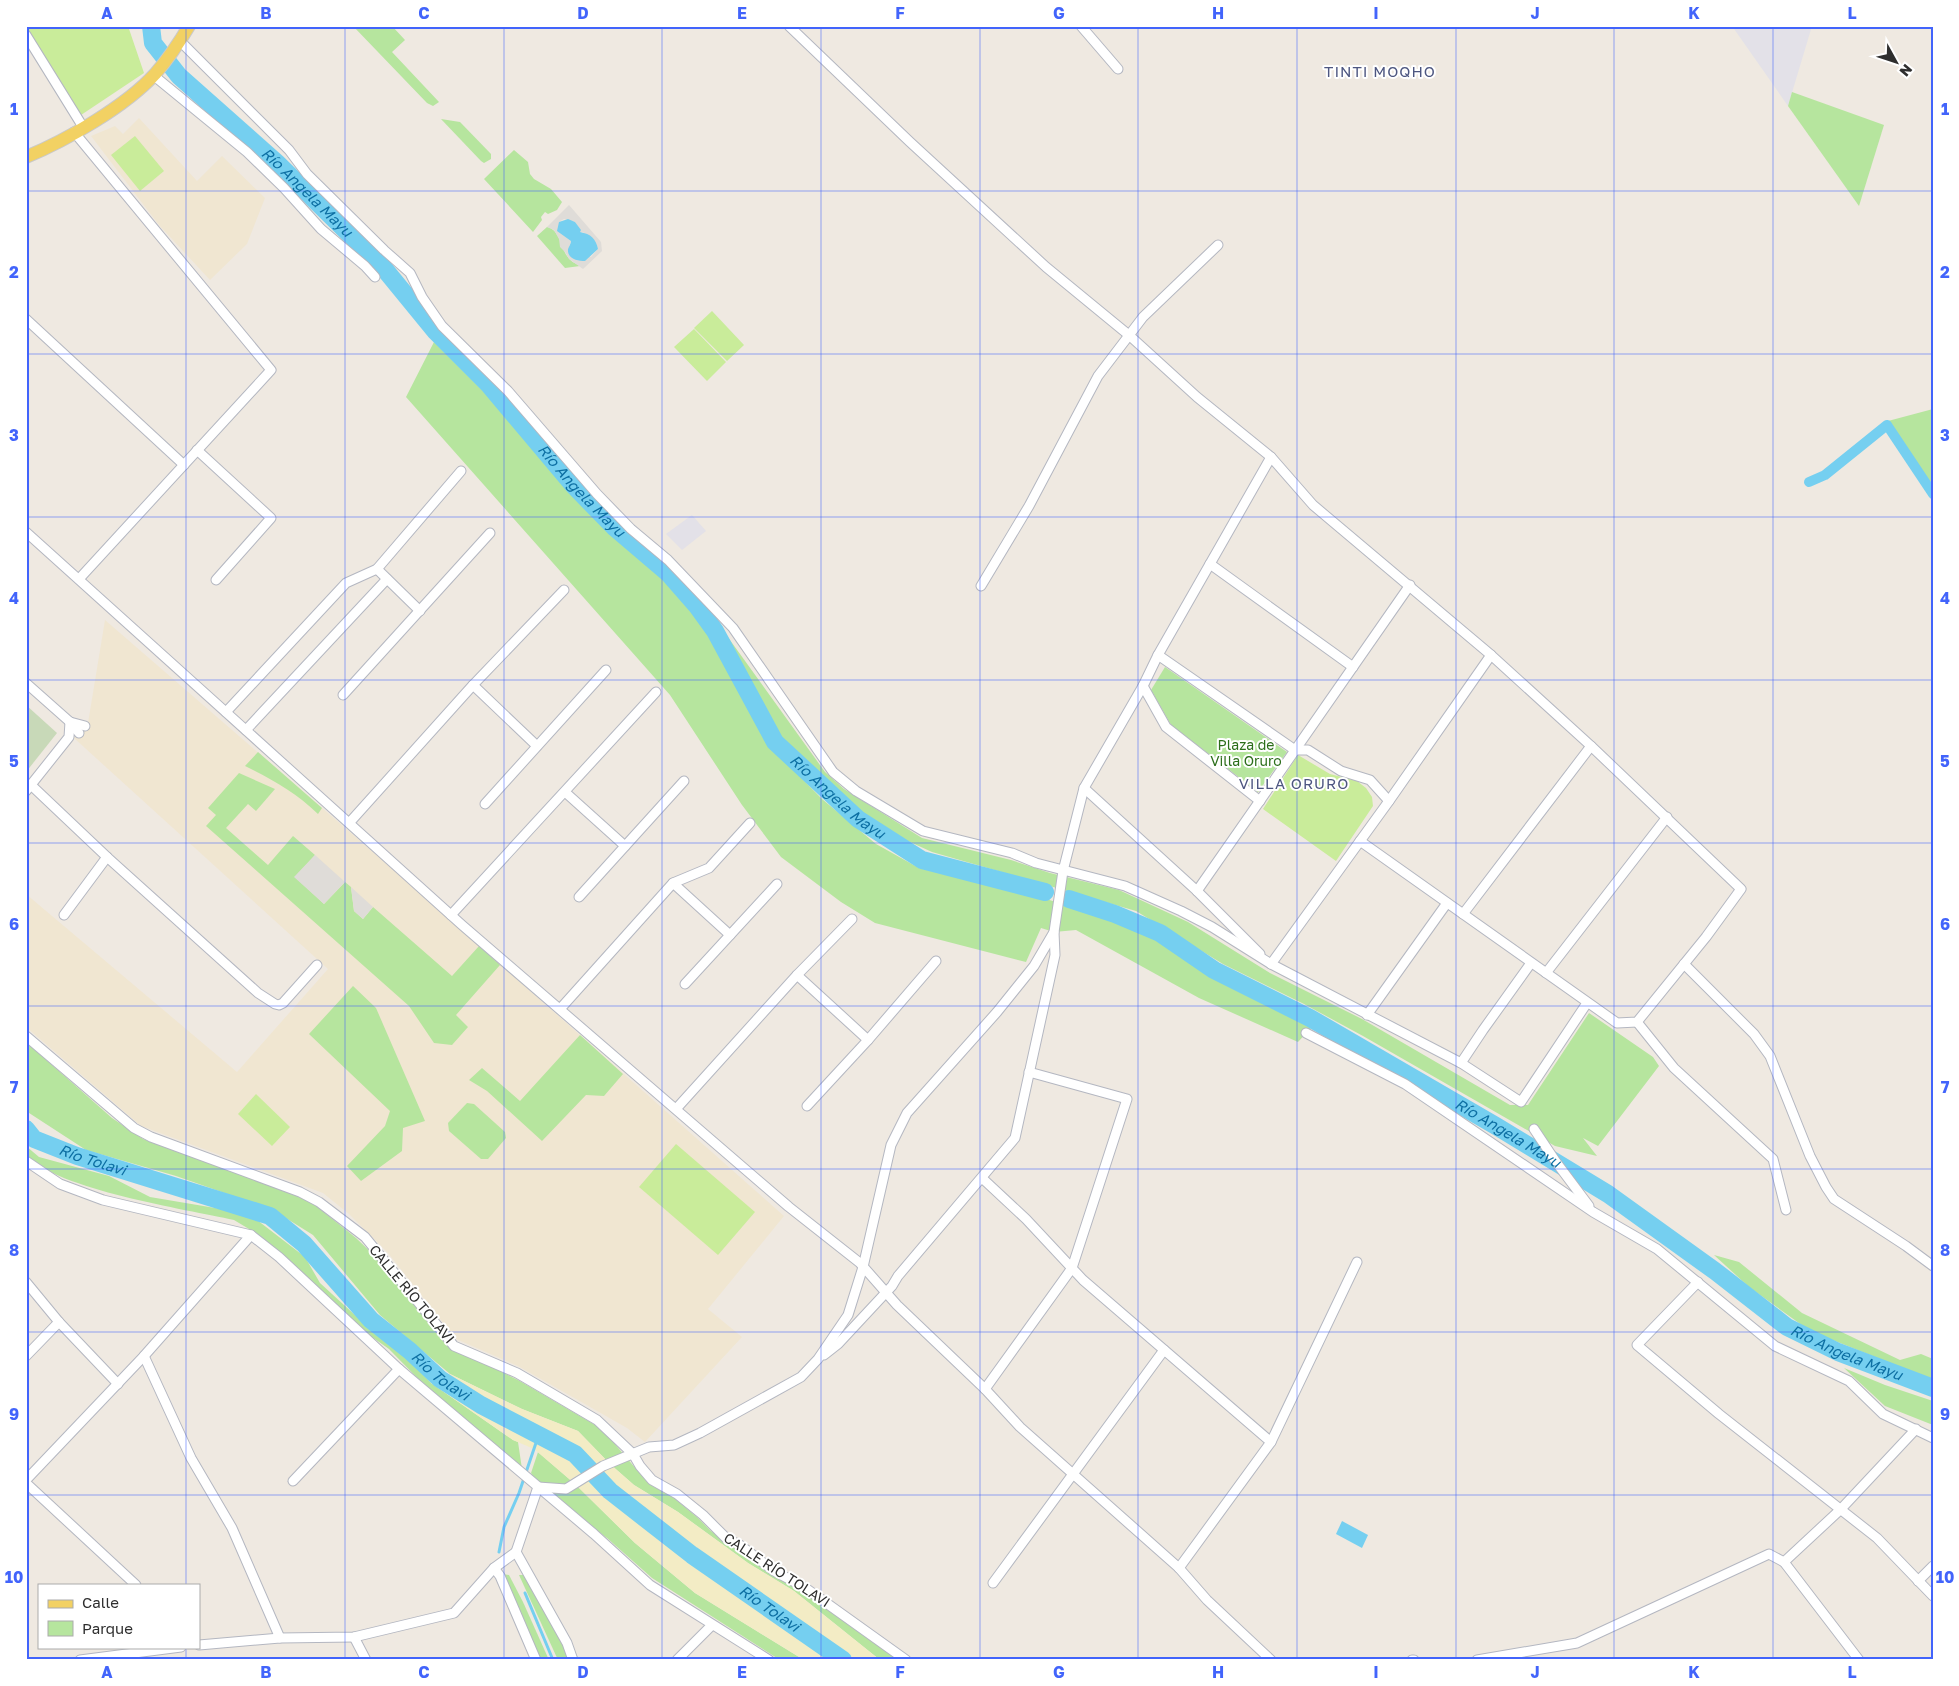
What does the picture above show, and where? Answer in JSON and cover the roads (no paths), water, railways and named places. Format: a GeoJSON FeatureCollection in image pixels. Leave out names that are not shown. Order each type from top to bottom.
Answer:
{"type":"FeatureCollection","features":[{"type":"Feature","properties":{"kind":"main road"},"geometry":{"type":"LineString","coordinates":[[26,157],[79,130],[127,100],[161,66],[180,41],[188,26]]}},
{"type":"Feature","properties":{"kind":"street"},"geometry":{"type":"LineString","coordinates":[[789,26],[910,142],[1046,267],[1130,336],[1197,397],[1271,458],[1312,505],[1410,585],[1491,655],[1667,817],[1741,889],[1637,1022],[1617,1023],[1360,841]]}},
{"type":"Feature","properties":{"kind":"street"},"geometry":{"type":"LineString","coordinates":[[1081,26],[1118,69]]}},
{"type":"Feature","properties":{"kind":"street"},"geometry":{"type":"LineString","coordinates":[[26,35],[79,130],[271,370],[79,580]]}},
{"type":"Feature","properties":{"kind":"street"},"geometry":{"type":"LineString","coordinates":[[180,41],[289,150],[307,174],[410,273],[422,297],[442,326],[508,391],[597,494],[632,529],[668,560],[733,628],[833,772],[856,791],[923,831],[1012,853],[1063,871],[1125,886],[1212,927],[1271,964],[1461,1064],[1521,1102],[1587,1002]]}},
{"type":"Feature","properties":{"kind":"street"},"geometry":{"type":"LineString","coordinates":[[161,66],[284,188],[321,229],[365,266],[375,277]]}},
{"type":"Feature","properties":{"kind":"street"},"geometry":{"type":"LineString","coordinates":[[981,586],[1029,506],[1098,376],[1143,317],[1218,245]]}},
{"type":"Feature","properties":{"kind":"street"},"geometry":{"type":"LineString","coordinates":[[26,320],[184,464]]}},
{"type":"Feature","properties":{"kind":"street"},"geometry":{"type":"LineString","coordinates":[[197,450],[271,518],[216,580]]}},
{"type":"Feature","properties":{"kind":"street"},"geometry":{"type":"LineString","coordinates":[[818,1359],[838,1344],[886,1292],[1015,1138],[1055,955],[1054,932],[1063,871],[1084,788],[1271,458]]}},
{"type":"Feature","properties":{"kind":"street"},"geometry":{"type":"LineString","coordinates":[[226,712],[346,583],[377,569],[460,471]]}},
{"type":"Feature","properties":{"kind":"street"},"geometry":{"type":"LineString","coordinates":[[26,532],[452,915],[789,1207],[860,1263],[886,1292],[985,1389],[1020,1427],[1180,1568],[1208,1600],[1270,1660]]}},
{"type":"Feature","properties":{"kind":"street"},"geometry":{"type":"LineString","coordinates":[[343,695],[490,533]]}},
{"type":"Feature","properties":{"kind":"street"},"geometry":{"type":"LineString","coordinates":[[1210,564],[1352,668]]}},
{"type":"Feature","properties":{"kind":"street"},"geometry":{"type":"LineString","coordinates":[[377,569],[420,610]]}},
{"type":"Feature","properties":{"kind":"street"},"geometry":{"type":"LineString","coordinates":[[246,730],[387,579]]}},
{"type":"Feature","properties":{"kind":"street"},"geometry":{"type":"LineString","coordinates":[[1197,891],[1410,585]]}},
{"type":"Feature","properties":{"kind":"street"},"geometry":{"type":"LineString","coordinates":[[350,822],[473,685],[564,590]]}},
{"type":"Feature","properties":{"kind":"street"},"geometry":{"type":"LineString","coordinates":[[1158,655],[1295,750],[1308,750],[1341,771],[1370,780],[1389,801]]}},
{"type":"Feature","properties":{"kind":"street"},"geometry":{"type":"LineString","coordinates":[[1271,964],[1389,801],[1491,655]]}},
{"type":"Feature","properties":{"kind":"street"},"geometry":{"type":"LineString","coordinates":[[484,804],[606,670]]}},
{"type":"Feature","properties":{"kind":"street"},"geometry":{"type":"LineString","coordinates":[[26,683],[70,722],[82,729]]}},
{"type":"Feature","properties":{"kind":"street"},"geometry":{"type":"LineString","coordinates":[[473,685],[537,746]]}},
{"type":"Feature","properties":{"kind":"street"},"geometry":{"type":"LineString","coordinates":[[1143,686],[1166,727],[1260,801]]}},
{"type":"Feature","properties":{"kind":"street"},"geometry":{"type":"LineString","coordinates":[[452,915],[656,692]]}},
{"type":"Feature","properties":{"kind":"street"},"geometry":{"type":"LineString","coordinates":[[70,722],[69,737],[29,788],[258,993],[275,1004],[283,1003],[318,965]]}},
{"type":"Feature","properties":{"kind":"street"},"geometry":{"type":"LineString","coordinates":[[1462,914],[1591,746]]}},
{"type":"Feature","properties":{"kind":"street"},"geometry":{"type":"LineString","coordinates":[[579,897],[684,781]]}},
{"type":"Feature","properties":{"kind":"street"},"geometry":{"type":"LineString","coordinates":[[1084,788],[1197,891],[1271,964]]}},
{"type":"Feature","properties":{"kind":"street"},"geometry":{"type":"LineString","coordinates":[[565,792],[625,846]]}},
{"type":"Feature","properties":{"kind":"street"},"geometry":{"type":"LineString","coordinates":[[1546,973],[1667,817]]}},
{"type":"Feature","properties":{"kind":"street"},"geometry":{"type":"LineString","coordinates":[[560,1009],[673,883],[709,868],[750,823]]}},
{"type":"Feature","properties":{"kind":"street"},"geometry":{"type":"LineString","coordinates":[[64,915],[108,857]]}},
{"type":"Feature","properties":{"kind":"street"},"geometry":{"type":"LineString","coordinates":[[673,883],[730,935]]}},
{"type":"Feature","properties":{"kind":"street"},"geometry":{"type":"LineString","coordinates":[[685,984],[777,884]]}},
{"type":"Feature","properties":{"kind":"street"},"geometry":{"type":"LineString","coordinates":[[1366,1015],[1447,903]]}},
{"type":"Feature","properties":{"kind":"street"},"geometry":{"type":"LineString","coordinates":[[676,1109],[797,975],[852,919]]}},
{"type":"Feature","properties":{"kind":"street"},"geometry":{"type":"LineString","coordinates":[[538,1487],[566,1489],[603,1466],[648,1447],[674,1445],[700,1433],[801,1377],[818,1359],[848,1315],[863,1267],[890,1145],[907,1113],[997,1012],[1034,966],[1054,932]]}},
{"type":"Feature","properties":{"kind":"street"},"geometry":{"type":"LineString","coordinates":[[807,1106],[868,1040],[936,961]]}},
{"type":"Feature","properties":{"kind":"street"},"geometry":{"type":"LineString","coordinates":[[1461,1064],[1482,1030],[1531,963]]}},
{"type":"Feature","properties":{"kind":"street"},"geometry":{"type":"LineString","coordinates":[[1684,964],[1754,1034],[1770,1056],[1810,1156],[1834,1199],[1933,1266]]}},
{"type":"Feature","properties":{"kind":"street"},"geometry":{"type":"LineString","coordinates":[[797,975],[868,1040]]}},
{"type":"Feature","properties":{"kind":"street"},"geometry":{"type":"LineString","coordinates":[[1637,1022],[1674,1068],[1773,1159],[1786,1210]]}},
{"type":"Feature","properties":{"kind":"street"},"geometry":{"type":"LineString","coordinates":[[1306,1033],[1405,1084],[1594,1212],[1657,1249],[1775,1346],[1850,1381],[1883,1414],[1933,1438]]}},
{"type":"Feature","properties":{"kind":"street","name":"CALLE RÍO TOLAVI"},"geometry":{"type":"LineString","coordinates":[[26,1036],[134,1128],[151,1137],[300,1192],[319,1202],[365,1237],[454,1346],[517,1373],[597,1420],[633,1454],[652,1480],[676,1494],[727,1539],[740,1545],[774,1571],[804,1587],[906,1660]]}},
{"type":"Feature","properties":{"kind":"street"},"geometry":{"type":"LineString","coordinates":[[985,1389],[1072,1268],[1127,1099],[1029,1072]]}},
{"type":"Feature","properties":{"kind":"street"},"geometry":{"type":"LineString","coordinates":[[1534,1129],[1556,1162],[1594,1212]]}},
{"type":"Feature","properties":{"kind":"street"},"geometry":{"type":"LineString","coordinates":[[26,1161],[60,1184],[104,1200],[251,1235],[279,1257],[399,1369],[594,1534],[650,1585],[769,1660]]}},
{"type":"Feature","properties":{"kind":"street"},"geometry":{"type":"LineString","coordinates":[[982,1178],[1026,1220],[1083,1280],[1271,1442]]}},
{"type":"Feature","properties":{"kind":"street"},"geometry":{"type":"LineString","coordinates":[[135,1584],[26,1482],[144,1356],[251,1235]]}},
{"type":"Feature","properties":{"kind":"street"},"geometry":{"type":"LineString","coordinates":[[1180,1568],[1271,1442],[1357,1262]]}},
{"type":"Feature","properties":{"kind":"street"},"geometry":{"type":"LineString","coordinates":[[26,1282],[60,1322],[118,1384]]}},
{"type":"Feature","properties":{"kind":"street"},"geometry":{"type":"LineString","coordinates":[[1698,1282],[1637,1345],[1718,1414],[1877,1538],[1933,1596]]}},
{"type":"Feature","properties":{"kind":"street"},"geometry":{"type":"LineString","coordinates":[[26,1356],[60,1322]]}},
{"type":"Feature","properties":{"kind":"street"},"geometry":{"type":"LineString","coordinates":[[993,1583],[1164,1350]]}},
{"type":"Feature","properties":{"kind":"street"},"geometry":{"type":"LineString","coordinates":[[144,1356],[192,1458],[232,1528],[280,1638]]}},
{"type":"Feature","properties":{"kind":"street"},"geometry":{"type":"LineString","coordinates":[[293,1481],[399,1369]]}},
{"type":"Feature","properties":{"kind":"street"},"geometry":{"type":"LineString","coordinates":[[1784,1562],[1841,1509],[1916,1429]]}},
{"type":"Feature","properties":{"kind":"street"},"geometry":{"type":"LineString","coordinates":[[200,1644],[280,1638],[354,1637],[454,1613],[494,1568],[516,1552],[538,1487]]}},
{"type":"Feature","properties":{"kind":"street"},"geometry":{"type":"LineString","coordinates":[[516,1552],[567,1643],[573,1660]]}},
{"type":"Feature","properties":{"kind":"street"},"geometry":{"type":"LineString","coordinates":[[1477,1660],[1576,1643],[1769,1554],[1784,1562],[1859,1660]]}},
{"type":"Feature","properties":{"kind":"street"},"geometry":{"type":"LineString","coordinates":[[1918,1581],[1933,1566]]}},
{"type":"Feature","properties":{"kind":"street"},"geometry":{"type":"LineString","coordinates":[[494,1568],[500,1576],[536,1660]]}},
{"type":"Feature","properties":{"kind":"street"},"geometry":{"type":"LineString","coordinates":[[677,1660],[712,1625]]}},
{"type":"Feature","properties":{"kind":"street"},"geometry":{"type":"LineString","coordinates":[[354,1637],[366,1660]]}},
{"type":"Feature","properties":{"kind":"street"},"geometry":{"type":"LineString","coordinates":[[80,1660],[173,1648]]}},
{"type":"Feature","properties":{"kind":"water"},"geometry":{"type":"Polygon","coordinates":[[[568,219],[575,222],[581,230],[580,232],[592,237],[596,242],[598,249],[585,261],[576,260],[569,255],[568,249],[571,241],[557,231],[559,222],[568,219]]]}},
{"type":"Feature","properties":{"kind":"water"},"geometry":{"type":"Polygon","coordinates":[[[1342,1521],[1368,1535],[1362,1548],[1336,1534],[1342,1521]]]}},
{"type":"Feature","properties":{"kind":"waterway","name":"Río Angela Mayu"},"geometry":{"type":"LineString","coordinates":[[151,26],[153,43],[179,76],[277,163],[382,266],[436,332],[489,385],[574,486],[615,528],[669,574],[697,606],[715,631],[775,742],[858,819],[922,860],[1045,892]]}},
{"type":"Feature","properties":{"kind":"waterway"},"geometry":{"type":"LineString","coordinates":[[1809,482],[1825,475],[1887,425],[1933,494]]}},
{"type":"Feature","properties":{"kind":"waterway","name":"Río Angela Mayu"},"geometry":{"type":"LineString","coordinates":[[1069,899],[1115,914],[1160,933],[1214,970],[1310,1018],[1496,1126],[1608,1194],[1715,1271],[1787,1327],[1838,1352],[1933,1388]]}},
{"type":"Feature","properties":{"kind":"waterway","name":"Río Tolavi"},"geometry":{"type":"LineString","coordinates":[[26,1129],[34,1139],[77,1156],[270,1216],[304,1244],[371,1320],[410,1351],[440,1379],[481,1405],[575,1454],[610,1491],[692,1555],[843,1660]]}},
{"type":"Feature","properties":{"kind":"waterway"},"geometry":{"type":"LineString","coordinates":[[499,1552],[504,1527],[519,1493],[539,1434]]}},
{"type":"Feature","properties":{"kind":"waterway"},"geometry":{"type":"LineString","coordinates":[[525,1593],[553,1660]]}},
{"type":"Feature","properties":{"kind":"district","name":"TINTI MOQHO"},"geometry":{"type":"Point","coordinates":[1380,72]}},
{"type":"Feature","properties":{"kind":"district","name":"VILLA ORURO"},"geometry":{"type":"Point","coordinates":[1294,784]}},
{"type":"Feature","properties":{"kind":"park label","name":"Plaza de Villa Oruro"},"geometry":{"type":"Point","coordinates":[1246,754]}}]}
